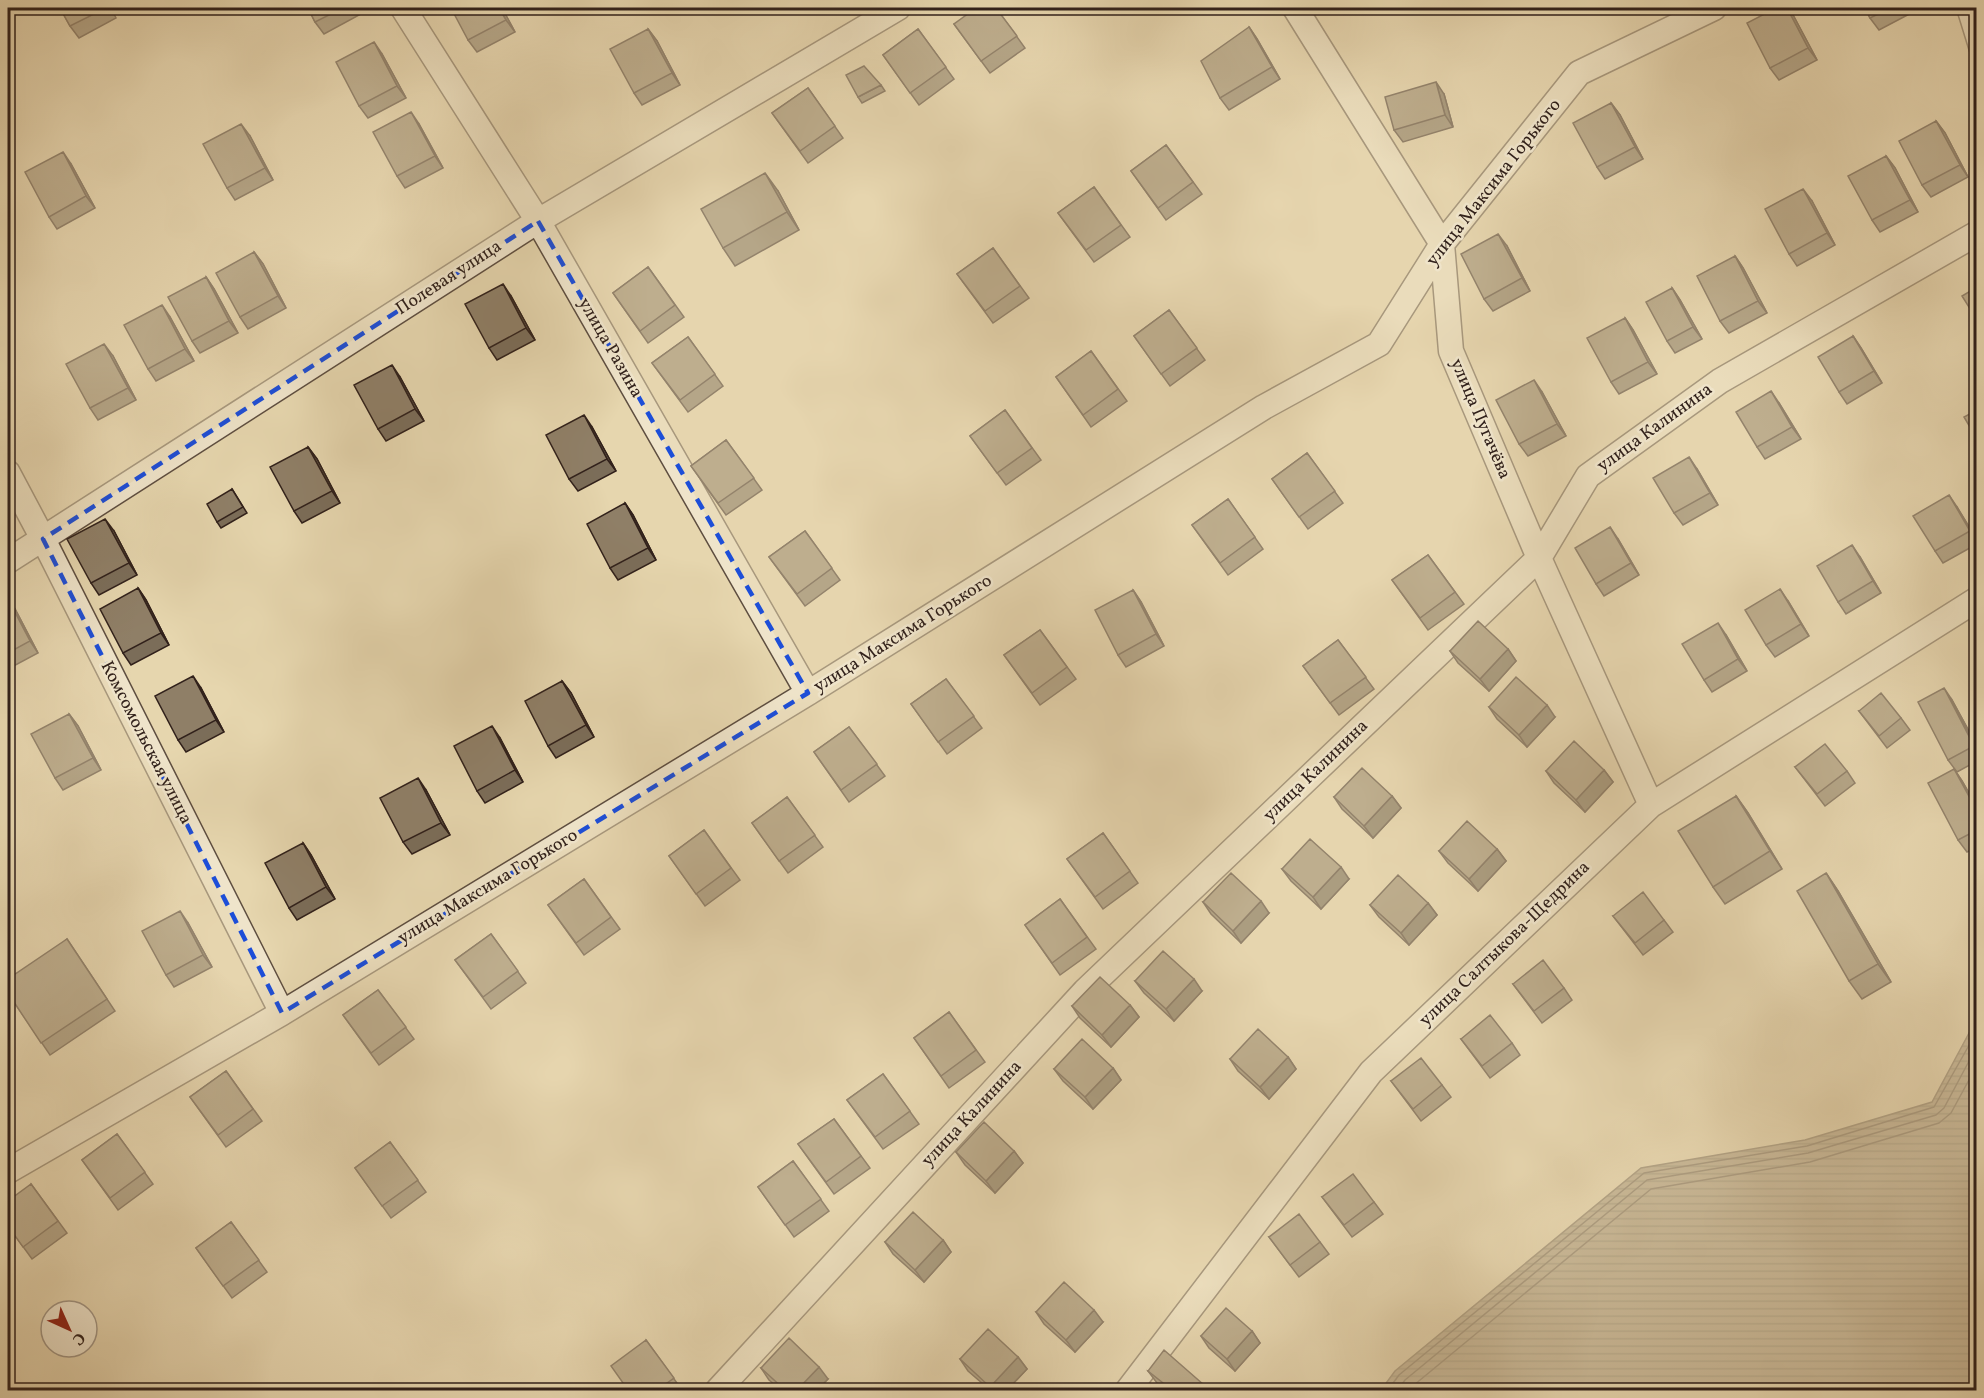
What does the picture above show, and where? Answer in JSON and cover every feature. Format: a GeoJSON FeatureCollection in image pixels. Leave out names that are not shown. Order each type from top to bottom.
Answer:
{"type":"FeatureCollection","features":[{"type":"Feature","properties":{"kind":"street","name":"улица Разина"},"geometry":{"type":"LineString","coordinates":[[403,8],[538,221],[808,693]]}},
{"type":"Feature","properties":{"kind":"street","name":"Полевая улица"},"geometry":{"type":"LineString","coordinates":[[8,561],[538,221],[898,8]]}},
{"type":"Feature","properties":{"kind":"street","name":"улица Пугачёва"},"geometry":{"type":"LineString","coordinates":[[1295,8],[1442,244],[1451,351],[1539,558],[1651,805]]}},
{"type":"Feature","properties":{"kind":"street","name":"улица Максима Горького"},"geometry":{"type":"LineString","coordinates":[[8,1172],[282,1013],[808,693],[1264,407],[1379,345],[1442,244],[1579,73],[1714,8]]}},
{"type":"Feature","properties":{"kind":"street","name":"улица Калинина"},"geometry":{"type":"LineString","coordinates":[[718,1390],[1085,991],[1539,558],[1588,476],[1720,381],[1977,234]]}},
{"type":"Feature","properties":{"kind":"street","name":"Комсомольская улица"},"geometry":{"type":"LineString","coordinates":[[8,473],[282,1013]]}},
{"type":"Feature","properties":{"kind":"street","name":"улица Салтыкова-Щедрина"},"geometry":{"type":"LineString","coordinates":[[1128,1390],[1371,1072],[1651,805],[1977,600]]}},
{"type":"Feature","properties":{"kind":"lane"},"geometry":{"type":"LineString","coordinates":[[1964,8],[1977,50]]}},
{"type":"Feature","properties":{"kind":"highlighted area"},"geometry":{"type":"Polygon","coordinates":[[[538,221],[808,693],[282,1013],[43,539],[538,221]]]}},
{"type":"Feature","properties":{"kind":"water"},"geometry":{"type":"Polygon","coordinates":[[[1976,1020],[1976,1390],[1381,1390],[1395,1371],[1641,1168],[1805,1140],[1932,1102],[1976,1020]]]}},
{"type":"Feature","properties":{"kind":"building"},"geometry":{"type":"Polygon","coordinates":[[[60,8],[106,8],[70,26],[60,8]]]}},
{"type":"Feature","properties":{"kind":"building"},"geometry":{"type":"Polygon","coordinates":[[[308,8],[343,8],[315,22],[308,8]]]}},
{"type":"Feature","properties":{"kind":"building"},"geometry":{"type":"Polygon","coordinates":[[[451,8],[499,8],[506,20],[468,40],[451,8]]]}},
{"type":"Feature","properties":{"kind":"building"},"geometry":{"type":"Polygon","coordinates":[[[976,8],[996,8],[1017,36],[981,61],[954,24],[976,8]]]}},
{"type":"Feature","properties":{"kind":"building"},"geometry":{"type":"Polygon","coordinates":[[[1776,8],[1787,8],[1808,48],[1770,68],[1747,23],[1776,8]]]}},
{"type":"Feature","properties":{"kind":"building"},"geometry":{"type":"Polygon","coordinates":[[[1865,8],[1891,8],[1870,18],[1865,8]]]}},
{"type":"Feature","properties":{"kind":"building"},"geometry":{"type":"Polygon","coordinates":[[[1249,27],[1272,67],[1220,98],[1201,61],[1249,27]]]}},
{"type":"Feature","properties":{"kind":"building"},"geometry":{"type":"Polygon","coordinates":[[[648,29],[672,73],[634,93],[610,49],[648,29]]]}},
{"type":"Feature","properties":{"kind":"building"},"geometry":{"type":"Polygon","coordinates":[[[918,29],[946,67],[910,93],[883,55],[918,29]]]}},
{"type":"Feature","properties":{"kind":"building"},"geometry":{"type":"Polygon","coordinates":[[[374,42],[397,86],[359,106],[336,62],[374,42]]]}},
{"type":"Feature","properties":{"kind":"building"},"geometry":{"type":"Polygon","coordinates":[[[864,66],[881,85],[858,97],[846,75],[864,66]]]}},
{"type":"Feature","properties":{"kind":"building"},"geometry":{"type":"Polygon","coordinates":[[[1436,82],[1445,115],[1394,130],[1385,97],[1436,82]]]}},
{"type":"Feature","properties":{"kind":"building"},"geometry":{"type":"Polygon","coordinates":[[[808,88],[835,126],[800,151],[772,113],[808,88]]]}},
{"type":"Feature","properties":{"kind":"building"},"geometry":{"type":"Polygon","coordinates":[[[1611,103],[1635,147],[1597,167],[1573,123],[1611,103]]]}},
{"type":"Feature","properties":{"kind":"building"},"geometry":{"type":"Polygon","coordinates":[[[411,112],[435,156],[397,176],[373,132],[411,112]]]}},
{"type":"Feature","properties":{"kind":"building"},"geometry":{"type":"Polygon","coordinates":[[[1936,121],[1960,165],[1922,185],[1899,141],[1936,121]]]}},
{"type":"Feature","properties":{"kind":"building"},"geometry":{"type":"Polygon","coordinates":[[[241,124],[265,168],[227,188],[203,144],[241,124]]]}},
{"type":"Feature","properties":{"kind":"building"},"geometry":{"type":"Polygon","coordinates":[[[1166,145],[1193,182],[1158,208],[1131,171],[1166,145]]]}},
{"type":"Feature","properties":{"kind":"building"},"geometry":{"type":"Polygon","coordinates":[[[63,152],[86,196],[49,217],[25,172],[63,152]]]}},
{"type":"Feature","properties":{"kind":"building"},"geometry":{"type":"Polygon","coordinates":[[[1886,156],[1910,200],[1872,220],[1848,176],[1886,156]]]}},
{"type":"Feature","properties":{"kind":"building"},"geometry":{"type":"Polygon","coordinates":[[[765,173],[787,212],[723,248],[701,209],[765,173]]]}},
{"type":"Feature","properties":{"kind":"building"},"geometry":{"type":"Polygon","coordinates":[[[1094,187],[1121,225],[1086,250],[1058,213],[1094,187]]]}},
{"type":"Feature","properties":{"kind":"building"},"geometry":{"type":"Polygon","coordinates":[[[1803,189],[1827,233],[1789,254],[1765,209],[1803,189]]]}},
{"type":"Feature","properties":{"kind":"building"},"geometry":{"type":"Polygon","coordinates":[[[1498,234],[1522,278],[1484,299],[1461,254],[1498,234]]]}},
{"type":"Feature","properties":{"kind":"building"},"geometry":{"type":"Polygon","coordinates":[[[993,248],[1020,286],[985,311],[957,274],[993,248]]]}},
{"type":"Feature","properties":{"kind":"building"},"geometry":{"type":"Polygon","coordinates":[[[254,252],[278,296],[240,317],[216,273],[254,252]]]}},
{"type":"Feature","properties":{"kind":"building"},"geometry":{"type":"Polygon","coordinates":[[[1735,256],[1758,301],[1720,321],[1697,276],[1735,256]]]}},
{"type":"Feature","properties":{"kind":"building"},"geometry":{"type":"Polygon","coordinates":[[[648,267],[675,305],[640,331],[613,293],[648,267]]]}},
{"type":"Feature","properties":{"kind":"building"},"geometry":{"type":"Polygon","coordinates":[[[206,277],[229,321],[192,341],[168,297],[206,277]]]}},
{"type":"Feature","properties":{"kind":"building"},"geometry":{"type":"Polygon","coordinates":[[[503,284],[526,328],[489,348],[465,304],[503,284]]]}},
{"type":"Feature","properties":{"kind":"building"},"geometry":{"type":"Polygon","coordinates":[[[1977,287],[1977,320],[1962,296],[1977,287]]]}},
{"type":"Feature","properties":{"kind":"building"},"geometry":{"type":"Polygon","coordinates":[[[1672,288],[1693,327],[1667,341],[1646,302],[1672,288]]]}},
{"type":"Feature","properties":{"kind":"building"},"geometry":{"type":"Polygon","coordinates":[[[162,305],[185,349],[148,369],[124,325],[162,305]]]}},
{"type":"Feature","properties":{"kind":"building"},"geometry":{"type":"Polygon","coordinates":[[[1169,310],[1197,348],[1161,374],[1134,336],[1169,310]]]}},
{"type":"Feature","properties":{"kind":"building"},"geometry":{"type":"Polygon","coordinates":[[[1625,318],[1648,362],[1611,382],[1587,338],[1625,318]]]}},
{"type":"Feature","properties":{"kind":"building"},"geometry":{"type":"Polygon","coordinates":[[[1853,336],[1874,371],[1839,392],[1818,357],[1853,336]]]}},
{"type":"Feature","properties":{"kind":"building"},"geometry":{"type":"Polygon","coordinates":[[[688,337],[715,374],[680,400],[652,363],[688,337]]]}},
{"type":"Feature","properties":{"kind":"building"},"geometry":{"type":"Polygon","coordinates":[[[104,344],[128,388],[90,408],[66,364],[104,344]]]}},
{"type":"Feature","properties":{"kind":"building"},"geometry":{"type":"Polygon","coordinates":[[[1091,351],[1118,389],[1083,415],[1056,377],[1091,351]]]}},
{"type":"Feature","properties":{"kind":"building"},"geometry":{"type":"Polygon","coordinates":[[[392,365],[415,409],[378,429],[354,385],[392,365]]]}},
{"type":"Feature","properties":{"kind":"building"},"geometry":{"type":"Polygon","coordinates":[[[1534,380],[1557,424],[1519,444],[1496,400],[1534,380]]]}},
{"type":"Feature","properties":{"kind":"building"},"geometry":{"type":"Polygon","coordinates":[[[1771,391],[1792,427],[1757,447],[1736,412],[1771,391]]]}},
{"type":"Feature","properties":{"kind":"building"},"geometry":{"type":"Polygon","coordinates":[[[1005,410],[1032,448],[997,473],[970,436],[1005,410]]]}},
{"type":"Feature","properties":{"kind":"building"},"geometry":{"type":"Polygon","coordinates":[[[1977,410],[1977,439],[1964,417],[1977,410]]]}},
{"type":"Feature","properties":{"kind":"building"},"geometry":{"type":"Polygon","coordinates":[[[584,415],[607,459],[569,479],[546,435],[584,415]]]}},
{"type":"Feature","properties":{"kind":"building"},"geometry":{"type":"Polygon","coordinates":[[[726,440],[754,478],[718,503],[691,466],[726,440]]]}},
{"type":"Feature","properties":{"kind":"building"},"geometry":{"type":"Polygon","coordinates":[[[308,447],[332,491],[294,511],[270,467],[308,447]]]}},
{"type":"Feature","properties":{"kind":"building"},"geometry":{"type":"Polygon","coordinates":[[[1307,453],[1335,491],[1299,517],[1272,479],[1307,453]]]}},
{"type":"Feature","properties":{"kind":"building"},"geometry":{"type":"Polygon","coordinates":[[[1689,457],[1710,493],[1674,513],[1653,478],[1689,457]]]}},
{"type":"Feature","properties":{"kind":"building"},"geometry":{"type":"Polygon","coordinates":[[[232,489],[243,507],[217,522],[207,504],[232,489]]]}},
{"type":"Feature","properties":{"kind":"building"},"geometry":{"type":"Polygon","coordinates":[[[1949,495],[1970,531],[1935,551],[1913,516],[1949,495]]]}},
{"type":"Feature","properties":{"kind":"building"},"geometry":{"type":"Polygon","coordinates":[[[1228,499],[1255,537],[1220,563],[1192,525],[1228,499]]]}},
{"type":"Feature","properties":{"kind":"building"},"geometry":{"type":"Polygon","coordinates":[[[625,503],[648,548],[610,568],[587,524],[625,503]]]}},
{"type":"Feature","properties":{"kind":"building"},"geometry":{"type":"Polygon","coordinates":[[[105,519],[129,563],[91,583],[67,539],[105,519]]]}},
{"type":"Feature","properties":{"kind":"building"},"geometry":{"type":"Polygon","coordinates":[[[1610,527],[1631,563],[1596,584],[1575,548],[1610,527]]]}},
{"type":"Feature","properties":{"kind":"building"},"geometry":{"type":"Polygon","coordinates":[[[805,531],[832,568],[797,594],[769,557],[805,531]]]}},
{"type":"Feature","properties":{"kind":"building"},"geometry":{"type":"Polygon","coordinates":[[[1852,545],[1873,581],[1838,602],[1817,566],[1852,545]]]}},
{"type":"Feature","properties":{"kind":"building"},"geometry":{"type":"Polygon","coordinates":[[[1428,555],[1455,592],[1420,618],[1392,580],[1428,555]]]}},
{"type":"Feature","properties":{"kind":"building"},"geometry":{"type":"Polygon","coordinates":[[[138,588],[161,633],[123,653],[100,609],[138,588]]]}},
{"type":"Feature","properties":{"kind":"building"},"geometry":{"type":"Polygon","coordinates":[[[1780,589],[1801,624],[1766,645],[1745,610],[1780,589]]]}},
{"type":"Feature","properties":{"kind":"building"},"geometry":{"type":"Polygon","coordinates":[[[1133,590],[1156,634],[1118,655],[1095,610],[1133,590]]]}},
{"type":"Feature","properties":{"kind":"building"},"geometry":{"type":"Polygon","coordinates":[[[8,599],[30,641],[8,653],[8,599]]]}},
{"type":"Feature","properties":{"kind":"building"},"geometry":{"type":"Polygon","coordinates":[[[1478,621],[1508,649],[1480,679],[1450,651],[1478,621]]]}},
{"type":"Feature","properties":{"kind":"building"},"geometry":{"type":"Polygon","coordinates":[[[1718,623],[1738,659],[1704,680],[1682,644],[1718,623]]]}},
{"type":"Feature","properties":{"kind":"building"},"geometry":{"type":"Polygon","coordinates":[[[1040,630],[1067,667],[1032,693],[1004,655],[1040,630]]]}},
{"type":"Feature","properties":{"kind":"building"},"geometry":{"type":"Polygon","coordinates":[[[1338,640],[1366,677],[1330,703],[1303,666],[1338,640]]]}},
{"type":"Feature","properties":{"kind":"building"},"geometry":{"type":"Polygon","coordinates":[[[193,676],[216,720],[178,740],[155,696],[193,676]]]}},
{"type":"Feature","properties":{"kind":"building"},"geometry":{"type":"Polygon","coordinates":[[[1516,677],[1547,705],[1519,735],[1489,707],[1516,677]]]}},
{"type":"Feature","properties":{"kind":"building"},"geometry":{"type":"Polygon","coordinates":[[[946,679],[974,716],[938,742],[911,704],[946,679]]]}},
{"type":"Feature","properties":{"kind":"building"},"geometry":{"type":"Polygon","coordinates":[[[562,681],[586,725],[548,746],[525,701],[562,681]]]}},
{"type":"Feature","properties":{"kind":"building"},"geometry":{"type":"Polygon","coordinates":[[[1944,688],[1974,746],[1948,760],[1918,702],[1944,688]]]}},
{"type":"Feature","properties":{"kind":"building"},"geometry":{"type":"Polygon","coordinates":[[[1881,693],[1901,718],[1879,736],[1859,711],[1881,693]]]}},
{"type":"Feature","properties":{"kind":"building"},"geometry":{"type":"Polygon","coordinates":[[[69,714],[93,758],[55,778],[31,734],[69,714]]]}},
{"type":"Feature","properties":{"kind":"building"},"geometry":{"type":"Polygon","coordinates":[[[492,726],[515,770],[477,791],[454,746],[492,726]]]}},
{"type":"Feature","properties":{"kind":"building"},"geometry":{"type":"Polygon","coordinates":[[[849,727],[877,764],[841,790],[814,752],[849,727]]]}},
{"type":"Feature","properties":{"kind":"building"},"geometry":{"type":"Polygon","coordinates":[[[1574,741],[1604,770],[1576,800],[1546,771],[1574,741]]]}},
{"type":"Feature","properties":{"kind":"building"},"geometry":{"type":"Polygon","coordinates":[[[1825,744],[1847,771],[1817,794],[1795,767],[1825,744]]]}},
{"type":"Feature","properties":{"kind":"building"},"geometry":{"type":"Polygon","coordinates":[[[1362,768],[1392,796],[1364,826],[1334,797],[1362,768]]]}},
{"type":"Feature","properties":{"kind":"building"},"geometry":{"type":"Polygon","coordinates":[[[1954,769],[1977,811],[1977,830],[1958,840],[1928,783],[1954,769]]]}},
{"type":"Feature","properties":{"kind":"building"},"geometry":{"type":"Polygon","coordinates":[[[418,778],[441,823],[403,842],[380,798],[418,778]]]}},
{"type":"Feature","properties":{"kind":"building"},"geometry":{"type":"Polygon","coordinates":[[[1736,796],[1770,851],[1713,887],[1678,831],[1736,796]]]}},
{"type":"Feature","properties":{"kind":"building"},"geometry":{"type":"Polygon","coordinates":[[[787,797],[815,835],[779,861],[752,823],[787,797]]]}},
{"type":"Feature","properties":{"kind":"building"},"geometry":{"type":"Polygon","coordinates":[[[1467,821],[1497,849],[1469,879],[1439,851],[1467,821]]]}},
{"type":"Feature","properties":{"kind":"building"},"geometry":{"type":"Polygon","coordinates":[[[704,830],[731,868],[696,894],[669,856],[704,830]]]}},
{"type":"Feature","properties":{"kind":"building"},"geometry":{"type":"Polygon","coordinates":[[[1103,833],[1130,871],[1095,897],[1067,859],[1103,833]]]}},
{"type":"Feature","properties":{"kind":"building"},"geometry":{"type":"Polygon","coordinates":[[[1310,839],[1341,867],[1313,897],[1282,869],[1310,839]]]}},
{"type":"Feature","properties":{"kind":"building"},"geometry":{"type":"Polygon","coordinates":[[[303,843],[326,887],[289,908],[265,863],[303,843]]]}},
{"type":"Feature","properties":{"kind":"building"},"geometry":{"type":"Polygon","coordinates":[[[1231,873],[1261,901],[1233,931],[1203,902],[1231,873]]]}},
{"type":"Feature","properties":{"kind":"building"},"geometry":{"type":"Polygon","coordinates":[[[1826,873],[1878,964],[1849,981],[1797,891],[1826,873]]]}},
{"type":"Feature","properties":{"kind":"building"},"geometry":{"type":"Polygon","coordinates":[[[1398,875],[1428,903],[1401,933],[1370,905],[1398,875]]]}},
{"type":"Feature","properties":{"kind":"building"},"geometry":{"type":"Polygon","coordinates":[[[584,879],[611,917],[576,943],[548,905],[584,879]]]}},
{"type":"Feature","properties":{"kind":"building"},"geometry":{"type":"Polygon","coordinates":[[[1643,892],[1664,920],[1635,943],[1613,916],[1643,892]]]}},
{"type":"Feature","properties":{"kind":"building"},"geometry":{"type":"Polygon","coordinates":[[[1060,899],[1087,937],[1052,963],[1025,925],[1060,899]]]}},
{"type":"Feature","properties":{"kind":"building"},"geometry":{"type":"Polygon","coordinates":[[[180,911],[203,955],[166,975],[142,931],[180,911]]]}},
{"type":"Feature","properties":{"kind":"building"},"geometry":{"type":"Polygon","coordinates":[[[491,934],[518,971],[483,997],[455,960],[491,934]]]}},
{"type":"Feature","properties":{"kind":"building"},"geometry":{"type":"Polygon","coordinates":[[[67,939],[107,999],[41,1043],[8,993],[8,979],[67,939]]]}},
{"type":"Feature","properties":{"kind":"building"},"geometry":{"type":"Polygon","coordinates":[[[1163,951],[1194,979],[1166,1009],[1135,981],[1163,951]]]}},
{"type":"Feature","properties":{"kind":"building"},"geometry":{"type":"Polygon","coordinates":[[[1543,960],[1564,988],[1534,1011],[1513,984],[1543,960]]]}},
{"type":"Feature","properties":{"kind":"building"},"geometry":{"type":"Polygon","coordinates":[[[1100,977],[1130,1005],[1102,1035],[1072,1006],[1100,977]]]}},
{"type":"Feature","properties":{"kind":"building"},"geometry":{"type":"Polygon","coordinates":[[[378,990],[406,1027],[371,1053],[343,1015],[378,990]]]}},
{"type":"Feature","properties":{"kind":"building"},"geometry":{"type":"Polygon","coordinates":[[[949,1012],[976,1050],[941,1076],[914,1038],[949,1012]]]}},
{"type":"Feature","properties":{"kind":"building"},"geometry":{"type":"Polygon","coordinates":[[[1490,1015],[1512,1043],[1482,1066],[1461,1039],[1490,1015]]]}},
{"type":"Feature","properties":{"kind":"building"},"geometry":{"type":"Polygon","coordinates":[[[1258,1029],[1288,1057],[1260,1087],[1230,1059],[1258,1029]]]}},
{"type":"Feature","properties":{"kind":"building"},"geometry":{"type":"Polygon","coordinates":[[[1082,1039],[1113,1068],[1085,1097],[1054,1069],[1082,1039]]]}},
{"type":"Feature","properties":{"kind":"building"},"geometry":{"type":"Polygon","coordinates":[[[1421,1058],[1442,1085],[1413,1109],[1391,1081],[1421,1058]]]}},
{"type":"Feature","properties":{"kind":"building"},"geometry":{"type":"Polygon","coordinates":[[[226,1071],[253,1109],[218,1135],[190,1097],[226,1071]]]}},
{"type":"Feature","properties":{"kind":"building"},"geometry":{"type":"Polygon","coordinates":[[[883,1074],[910,1111],[875,1137],[847,1100],[883,1074]]]}},
{"type":"Feature","properties":{"kind":"building"},"geometry":{"type":"Polygon","coordinates":[[[834,1119],[861,1156],[826,1182],[798,1144],[834,1119]]]}},
{"type":"Feature","properties":{"kind":"building"},"geometry":{"type":"Polygon","coordinates":[[[984,1122],[1014,1151],[986,1181],[956,1152],[984,1122]]]}},
{"type":"Feature","properties":{"kind":"building"},"geometry":{"type":"Polygon","coordinates":[[[117,1134],[145,1172],[110,1198],[82,1160],[117,1134]]]}},
{"type":"Feature","properties":{"kind":"building"},"geometry":{"type":"Polygon","coordinates":[[[390,1142],[418,1180],[382,1206],[355,1168],[390,1142]]]}},
{"type":"Feature","properties":{"kind":"building"},"geometry":{"type":"Polygon","coordinates":[[[793,1161],[821,1199],[785,1225],[758,1187],[793,1161]]]}},
{"type":"Feature","properties":{"kind":"building"},"geometry":{"type":"Polygon","coordinates":[[[1353,1174],[1374,1202],[1344,1225],[1322,1197],[1353,1174]]]}},
{"type":"Feature","properties":{"kind":"building"},"geometry":{"type":"Polygon","coordinates":[[[31,1184],[58,1221],[23,1247],[8,1226],[8,1201],[31,1184]]]}},
{"type":"Feature","properties":{"kind":"building"},"geometry":{"type":"Polygon","coordinates":[[[913,1212],[943,1240],[915,1270],[885,1242],[913,1212]]]}},
{"type":"Feature","properties":{"kind":"building"},"geometry":{"type":"Polygon","coordinates":[[[1299,1214],[1320,1242],[1290,1265],[1269,1237],[1299,1214]]]}},
{"type":"Feature","properties":{"kind":"building"},"geometry":{"type":"Polygon","coordinates":[[[231,1222],[259,1260],[223,1286],[196,1248],[231,1222]]]}},
{"type":"Feature","properties":{"kind":"building"},"geometry":{"type":"Polygon","coordinates":[[[1064,1282],[1094,1310],[1066,1340],[1036,1312],[1064,1282]]]}},
{"type":"Feature","properties":{"kind":"building"},"geometry":{"type":"Polygon","coordinates":[[[1226,1308],[1252,1331],[1227,1359],[1201,1336],[1226,1308]]]}},
{"type":"Feature","properties":{"kind":"building"},"geometry":{"type":"Polygon","coordinates":[[[988,1329],[1018,1357],[990,1387],[960,1359],[988,1329]]]}},
{"type":"Feature","properties":{"kind":"building"},"geometry":{"type":"Polygon","coordinates":[[[789,1338],[819,1367],[797,1390],[785,1390],[761,1368],[789,1338]]]}},
{"type":"Feature","properties":{"kind":"building"},"geometry":{"type":"Polygon","coordinates":[[[646,1340],[674,1378],[657,1390],[628,1390],[611,1366],[646,1340]]]}},
{"type":"Feature","properties":{"kind":"building"},"geometry":{"type":"Polygon","coordinates":[[[1164,1350],[1204,1385],[1199,1390],[1172,1390],[1148,1371],[1164,1350]]]}}]}
